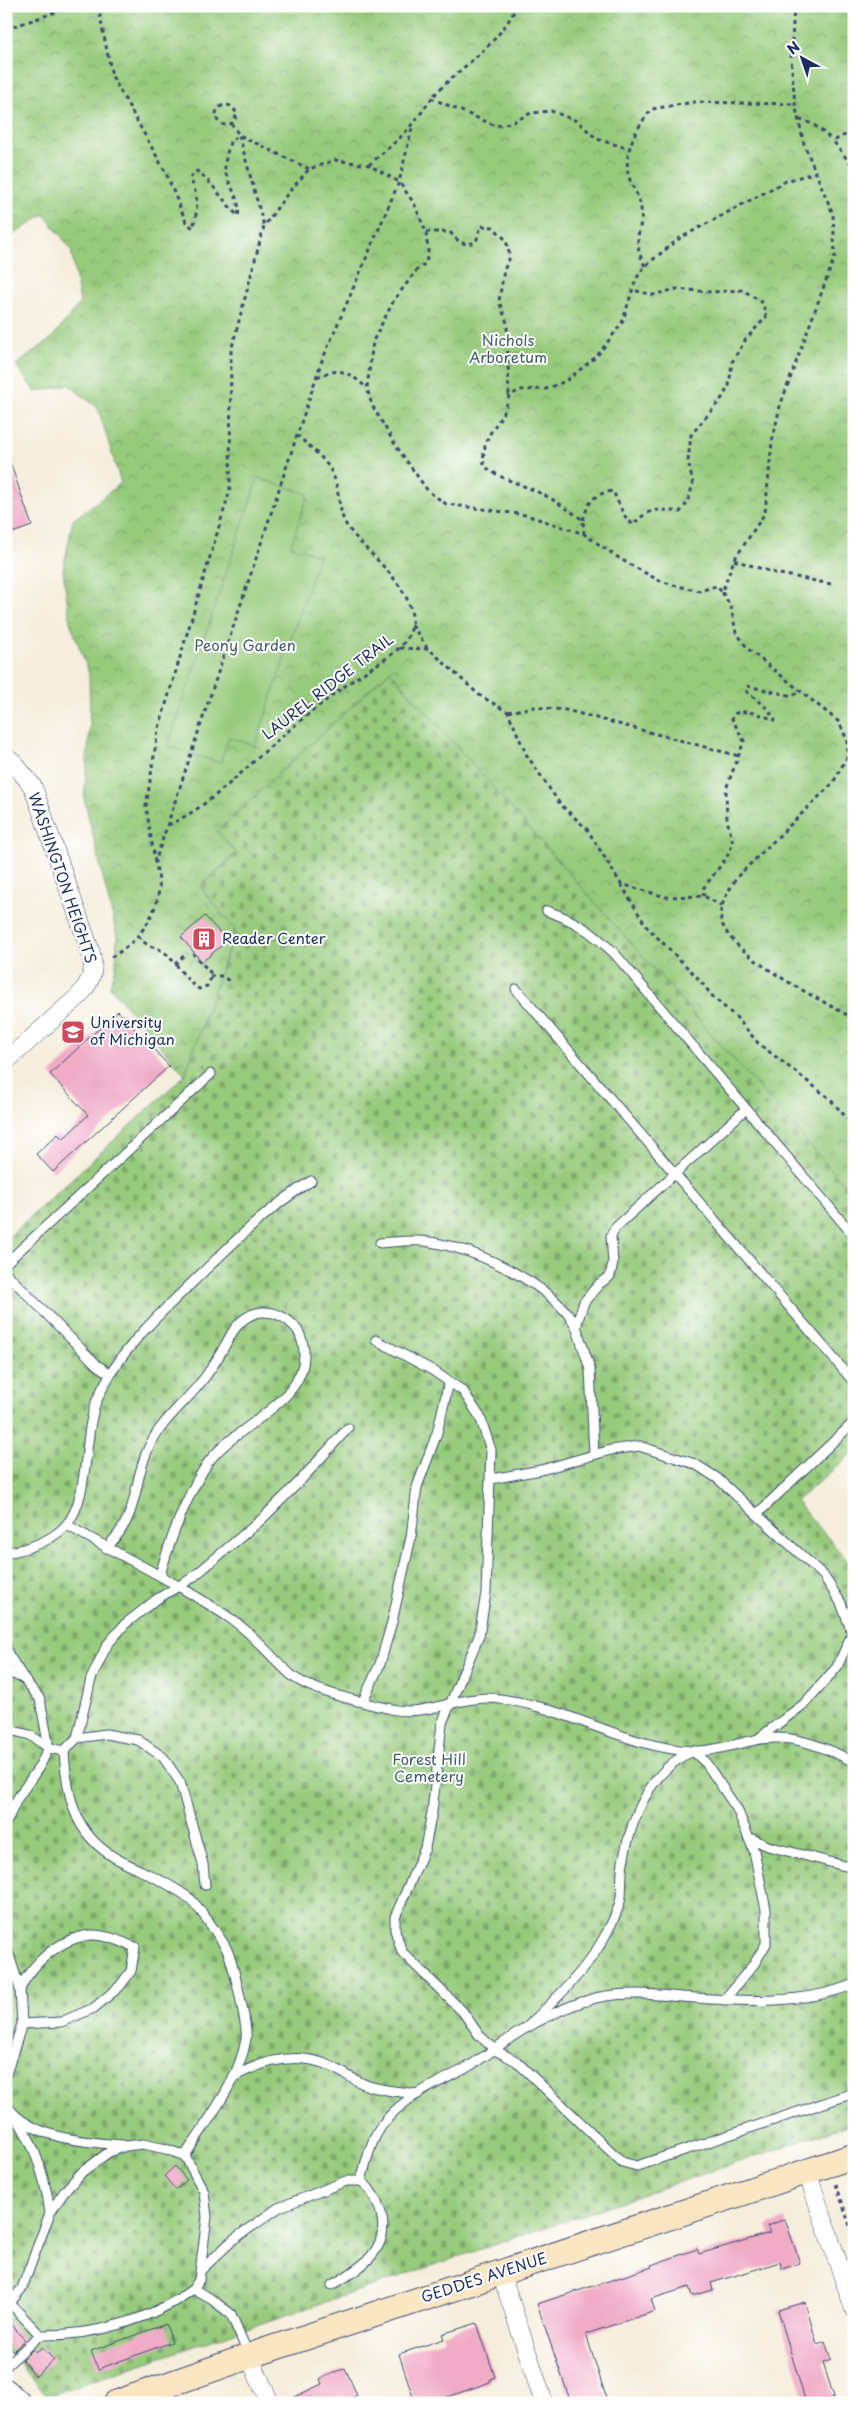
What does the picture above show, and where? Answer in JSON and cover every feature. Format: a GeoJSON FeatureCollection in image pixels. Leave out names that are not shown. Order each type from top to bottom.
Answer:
{"type":"FeatureCollection","features":[{"type":"Feature","properties":{"kind":"main road","name":"GEDDES AVENUE"},"geometry":{"type":"LineString","coordinates":[[116,2403],[170,2394],[250,2356],[854,2156]]}},
{"type":"Feature","properties":{"kind":"street","name":"WASHINGTON HEIGHTS"},"geometry":{"type":"LineString","coordinates":[[6,757],[14,762],[33,788],[93,960],[94,972],[89,984],[6,1061]]}},
{"type":"Feature","properties":{"kind":"street"},"geometry":{"type":"LineString","coordinates":[[807,2172],[854,2309]]}},
{"type":"Feature","properties":{"kind":"street"},"geometry":{"type":"LineString","coordinates":[[501,2273],[544,2403]]}},
{"type":"Feature","properties":{"kind":"street"},"geometry":{"type":"LineString","coordinates":[[250,2356],[270,2403]]}},
{"type":"Feature","properties":{"kind":"street"},"geometry":{"type":"LineString","coordinates":[[6,2390],[20,2403]]}},
{"type":"Feature","properties":{"kind":"lane"},"geometry":{"type":"LineString","coordinates":[[548,911],[578,923],[592,932],[615,954],[854,1236]]}},
{"type":"Feature","properties":{"kind":"lane"},"geometry":{"type":"LineString","coordinates":[[516,989],[854,1382]]}},
{"type":"Feature","properties":{"kind":"lane"},"geometry":{"type":"LineString","coordinates":[[6,1263],[211,1074]]}},
{"type":"Feature","properties":{"kind":"lane"},"geometry":{"type":"LineString","coordinates":[[576,1326],[584,1302],[599,1284],[610,1276],[613,1269],[611,1236],[613,1232],[746,1109]]}},
{"type":"Feature","properties":{"kind":"lane"},"geometry":{"type":"LineString","coordinates":[[6,1553],[24,1550],[47,1540],[67,1525],[77,1508],[96,1401],[110,1374],[129,1347],[261,1216],[311,1181]]}},
{"type":"Feature","properties":{"kind":"lane"},"geometry":{"type":"LineString","coordinates":[[380,1243],[428,1241],[450,1246],[484,1258],[515,1274],[555,1300],[566,1310],[576,1326],[590,1369],[594,1454]]}},
{"type":"Feature","properties":{"kind":"lane"},"geometry":{"type":"LineString","coordinates":[[6,1273],[97,1365],[110,1374]]}},
{"type":"Feature","properties":{"kind":"lane"},"geometry":{"type":"LineString","coordinates":[[106,1548],[117,1538],[130,1515],[144,1460],[156,1434],[209,1373],[232,1332],[243,1319],[253,1313],[276,1313],[297,1328],[303,1346],[304,1363],[300,1377],[287,1396],[230,1438],[207,1464],[181,1514],[160,1575]]}},
{"type":"Feature","properties":{"kind":"lane"},"geometry":{"type":"LineString","coordinates":[[376,1340],[432,1370],[463,1391],[480,1417],[491,1450],[486,1593],[479,1636],[442,1723],[432,1812],[425,1848],[395,1917],[395,1930],[402,1952],[464,2012],[479,2036],[495,2050],[516,2061],[622,2162],[637,2166],[854,2093]]}},
{"type":"Feature","properties":{"kind":"lane"},"geometry":{"type":"LineString","coordinates":[[364,1701],[380,1664],[387,1639],[411,1537],[417,1486],[437,1433],[449,1382]]}},
{"type":"Feature","properties":{"kind":"lane"},"geometry":{"type":"LineString","coordinates":[[757,1514],[854,1422]]}},
{"type":"Feature","properties":{"kind":"lane"},"geometry":{"type":"LineString","coordinates":[[185,2156],[233,2077],[246,2037],[227,1949],[191,1899],[149,1873],[124,1863],[100,1849],[78,1823],[66,1783],[64,1751],[77,1738],[91,1679],[107,1645],[126,1624],[157,1599],[199,1572],[261,1520],[300,1481],[348,1428]]}},
{"type":"Feature","properties":{"kind":"lane"},"geometry":{"type":"LineString","coordinates":[[491,1479],[541,1470],[594,1454],[639,1446],[695,1464],[717,1478],[823,1575],[841,1603],[853,1636],[837,1667],[804,1704],[758,1739]]}},
{"type":"Feature","properties":{"kind":"lane"},"geometry":{"type":"LineString","coordinates":[[67,1525],[106,1548],[160,1575],[236,1622],[292,1676],[313,1687],[394,1709],[423,1711],[487,1698],[532,1704],[641,1742],[693,1751],[706,1763],[737,1809],[754,1851],[766,1910],[766,1944],[754,1964],[724,2000]]}},
{"type":"Feature","properties":{"kind":"lane"},"geometry":{"type":"LineString","coordinates":[[6,1646],[8,1654],[24,1679],[40,1699],[49,1748],[39,1767],[17,1799],[6,1823]]}},
{"type":"Feature","properties":{"kind":"lane"},"geometry":{"type":"LineString","coordinates":[[6,1671],[24,1679]]}},
{"type":"Feature","properties":{"kind":"lane"},"geometry":{"type":"LineString","coordinates":[[6,1729],[30,1735],[49,1748],[64,1751]]}},
{"type":"Feature","properties":{"kind":"lane"},"geometry":{"type":"LineString","coordinates":[[77,1738],[106,1734],[138,1740],[163,1758],[180,1782],[203,1864],[204,1885]]}},
{"type":"Feature","properties":{"kind":"lane"},"geometry":{"type":"LineString","coordinates":[[361,2181],[370,2148],[381,2125],[396,2109],[418,2094],[495,2050],[526,2028],[556,1999],[605,1936],[620,1899],[623,1864],[633,1822],[648,1792],[668,1766],[678,1758],[693,1751],[758,1739],[786,1739],[813,1742],[854,1762]]}},
{"type":"Feature","properties":{"kind":"lane"},"geometry":{"type":"LineString","coordinates":[[748,1837],[768,1846],[845,1866],[854,1865]]}},
{"type":"Feature","properties":{"kind":"lane"},"geometry":{"type":"LineString","coordinates":[[20,1989],[26,1975],[38,1962],[68,1942],[91,1935],[106,1937],[135,1947],[131,1971],[120,1986],[94,2008],[60,2022],[22,2024]]}},
{"type":"Feature","properties":{"kind":"lane"},"geometry":{"type":"LineString","coordinates":[[6,1946],[20,1989],[22,2024],[6,2074]]}},
{"type":"Feature","properties":{"kind":"lane"},"geometry":{"type":"LineString","coordinates":[[526,2028],[567,2009],[605,1996],[637,1994],[724,2000],[791,1998],[841,1989],[854,1984]]}},
{"type":"Feature","properties":{"kind":"lane"},"geometry":{"type":"LineString","coordinates":[[233,2077],[255,2065],[285,2058],[306,2058],[328,2065],[369,2086],[418,2094]]}},
{"type":"Feature","properties":{"kind":"lane"},"geometry":{"type":"LineString","coordinates":[[6,2104],[27,2135],[36,2156],[46,2187],[50,2214]]}},
{"type":"Feature","properties":{"kind":"lane"},"geometry":{"type":"LineString","coordinates":[[13,2113],[23,2122],[35,2128],[70,2139],[126,2146]]}},
{"type":"Feature","properties":{"kind":"lane"},"geometry":{"type":"LineString","coordinates":[[143,2144],[166,2148],[185,2156],[204,2192],[207,2217],[199,2280],[193,2289],[174,2303],[109,2327],[70,2336],[40,2335],[8,2305],[26,2280],[50,2214],[64,2192],[82,2172],[109,2152],[126,2146],[143,2144]]}},
{"type":"Feature","properties":{"kind":"lane"},"geometry":{"type":"LineString","coordinates":[[200,2270],[234,2239],[278,2208],[346,2181],[361,2181],[366,2185],[382,2215],[383,2235],[379,2245],[366,2262],[332,2284]]}},
{"type":"Feature","properties":{"kind":"lane"},"geometry":{"type":"LineString","coordinates":[[193,2289],[211,2299],[231,2314],[250,2356]]}},
{"type":"Feature","properties":{"kind":"lane"},"geometry":{"type":"LineString","coordinates":[[6,2366],[40,2335]]}},
{"type":"Feature","properties":{"kind":"path"},"geometry":{"type":"LineString","coordinates":[[6,29],[74,6]]}},
{"type":"Feature","properties":{"kind":"path"},"geometry":{"type":"LineString","coordinates":[[98,6],[112,76],[166,174],[186,222],[193,228],[197,214],[198,194],[190,178],[197,171],[216,188],[222,200],[238,216],[240,212],[225,168],[230,142],[239,135]]}},
{"type":"Feature","properties":{"kind":"path"},"geometry":{"type":"LineString","coordinates":[[369,165],[413,124],[432,98],[490,46],[510,20],[517,6]]}},
{"type":"Feature","properties":{"kind":"path"},"geometry":{"type":"LineString","coordinates":[[722,592],[734,560],[765,513],[772,442],[780,406],[835,256],[832,214],[817,172],[804,144],[795,104],[791,59],[794,6]]}},
{"type":"Feature","properties":{"kind":"path"},"geometry":{"type":"LineString","coordinates":[[432,98],[496,126],[513,122],[531,113],[550,112],[577,121],[597,140],[630,149]]}},
{"type":"Feature","properties":{"kind":"path"},"geometry":{"type":"LineString","coordinates":[[645,266],[640,254],[637,238],[642,227],[641,208],[628,173],[630,149],[639,124],[652,109],[694,102],[795,104]]}},
{"type":"Feature","properties":{"kind":"path"},"geometry":{"type":"LineString","coordinates":[[226,105],[235,110],[236,116],[231,123],[223,124],[218,121],[216,115],[220,107],[226,105]]}},
{"type":"Feature","properties":{"kind":"path"},"geometry":{"type":"LineString","coordinates":[[799,120],[818,126],[834,141],[854,168]]}},
{"type":"Feature","properties":{"kind":"path"},"geometry":{"type":"LineString","coordinates":[[834,141],[845,135],[854,121]]}},
{"type":"Feature","properties":{"kind":"path"},"geometry":{"type":"LineString","coordinates":[[231,123],[239,135],[264,226]]}},
{"type":"Feature","properties":{"kind":"path"},"geometry":{"type":"LineString","coordinates":[[155,862],[317,377],[399,182],[413,124]]}},
{"type":"Feature","properties":{"kind":"path"},"geometry":{"type":"LineString","coordinates":[[239,135],[310,169]]}},
{"type":"Feature","properties":{"kind":"path"},"geometry":{"type":"LineString","coordinates":[[93,960],[113,956],[138,936],[154,914],[159,888],[146,806],[158,731],[220,531],[230,490],[231,351],[264,226],[288,193],[310,169],[335,160],[369,165],[399,182],[414,203],[426,232],[428,252],[426,263],[417,270],[394,300],[373,341],[367,388],[372,405],[396,446],[428,490],[446,504],[526,515],[584,534],[622,560],[658,580],[700,590],[716,586],[731,607],[736,632],[748,649],[839,722],[847,740],[846,757],[833,783],[737,877],[722,906],[720,918],[727,936],[760,964],[854,1020]]}},
{"type":"Feature","properties":{"kind":"path"},"geometry":{"type":"LineString","coordinates":[[509,396],[520,390],[546,389],[566,381],[597,356],[622,323],[636,279],[645,266],[680,238],[786,181],[817,172]]}},
{"type":"Feature","properties":{"kind":"path"},"geometry":{"type":"LineString","coordinates":[[426,232],[450,232],[458,242],[467,245],[476,242],[481,226],[493,227],[506,240],[510,256],[504,270],[499,301],[507,323],[509,396],[506,410],[486,438],[483,452],[484,466],[500,478],[540,493],[583,520]]}},
{"type":"Feature","properties":{"kind":"path"},"geometry":{"type":"LineString","coordinates":[[584,534],[583,520],[588,502],[602,493],[613,491],[624,515],[633,525],[644,513],[660,510],[680,512],[688,502],[694,483],[688,461],[691,435],[722,398],[729,386],[732,362],[746,339],[766,318],[763,303],[743,290],[710,292],[676,288],[653,295],[633,290]]}},
{"type":"Feature","properties":{"kind":"path"},"geometry":{"type":"LineString","coordinates":[[317,377],[331,370],[349,372],[367,388]]}},
{"type":"Feature","properties":{"kind":"path"},"geometry":{"type":"LineString","coordinates":[[298,436],[314,450],[333,474],[346,525],[391,574],[408,601],[412,625],[429,650],[479,695],[508,712],[526,754],[560,804],[587,829],[646,926],[697,977],[714,998],[737,1018],[758,1043],[829,1098],[854,1126]]}},
{"type":"Feature","properties":{"kind":"path"},"geometry":{"type":"LineString","coordinates":[[734,560],[775,573],[831,584]]}},
{"type":"Feature","properties":{"kind":"path","name":"LAUREL RIDGE TRAIL"},"geometry":{"type":"LineString","coordinates":[[167,826],[186,817],[215,795],[330,696],[399,648],[409,634],[412,625]]}},
{"type":"Feature","properties":{"kind":"path"},"geometry":{"type":"LineString","coordinates":[[399,648],[429,650]]}},
{"type":"Feature","properties":{"kind":"path"},"geometry":{"type":"LineString","coordinates":[[704,896],[702,890],[727,857],[733,843],[727,820],[726,789],[744,741],[732,719],[734,714],[739,711],[748,712],[775,720],[768,709],[747,692],[747,686],[793,696],[798,691]]}},
{"type":"Feature","properties":{"kind":"path"},"geometry":{"type":"LineString","coordinates":[[508,712],[534,707],[566,710],[739,756]]}},
{"type":"Feature","properties":{"kind":"path"},"geometry":{"type":"LineString","coordinates":[[621,884],[666,896],[704,896],[722,906]]}},
{"type":"Feature","properties":{"kind":"path"},"geometry":{"type":"LineString","coordinates":[[138,936],[152,949],[162,951],[187,980],[199,989],[207,986],[210,976]]}},
{"type":"Feature","properties":{"kind":"path"},"geometry":{"type":"LineString","coordinates":[[175,964],[188,953]]}},
{"type":"Feature","properties":{"kind":"path"},"geometry":{"type":"LineString","coordinates":[[193,954],[210,976]]}},
{"type":"Feature","properties":{"kind":"path"},"geometry":{"type":"LineString","coordinates":[[210,976],[222,976],[230,980]]}},
{"type":"Feature","properties":{"kind":"path"},"geometry":{"type":"LineString","coordinates":[[836,2183],[854,2238]]}},
{"type":"Feature","properties":{"kind":"green space","name":"Nichols Arboretum"},"geometry":{"type":"Polygon","coordinates":[[[6,6],[854,6],[854,1195],[390,671],[217,831],[236,853],[200,887],[235,929],[185,1075],[110,987],[116,967],[117,936],[84,798],[90,725],[89,673],[70,622],[63,570],[73,520],[121,483],[98,408],[69,385],[35,392],[16,365],[51,339],[80,303],[71,249],[44,214],[6,240],[6,6]]]}},
{"type":"Feature","properties":{"kind":"green space","name":"Peony Garden"},"geometry":{"type":"Polygon","coordinates":[[[258,478],[308,494],[291,546],[319,555],[255,746],[229,737],[220,763],[168,746],[258,478]]]}},
{"type":"Feature","properties":{"kind":"green space","name":"Forest Hill Cemetery"},"geometry":{"type":"Polygon","coordinates":[[[390,671],[854,1190],[854,1452],[796,1501],[854,1568],[854,2123],[47,2396],[6,2349],[6,1239],[185,1075],[235,930],[200,887],[236,854],[216,831],[390,671]]]}},
{"type":"Feature","properties":{"kind":"building"},"geometry":{"type":"Polygon","coordinates":[[[6,459],[9,459],[32,526],[6,535],[6,459]]]}},
{"type":"Feature","properties":{"kind":"building","name":"Reader Center"},"geometry":{"type":"Polygon","coordinates":[[[205,916],[227,941],[202,962],[181,937],[205,916]]]}},
{"type":"Feature","properties":{"kind":"building"},"geometry":{"type":"Polygon","coordinates":[[[118,1011],[169,1066],[53,1172],[36,1154],[58,1134],[63,1139],[88,1115],[50,1074],[118,1011]]]}},
{"type":"Feature","properties":{"kind":"building"},"geometry":{"type":"Polygon","coordinates":[[[175,2166],[187,2180],[176,2190],[164,2176],[175,2166]]]}},
{"type":"Feature","properties":{"kind":"building"},"geometry":{"type":"Polygon","coordinates":[[[785,2219],[800,2263],[782,2269],[780,2262],[711,2283],[713,2290],[692,2296],[689,2287],[651,2299],[655,2311],[586,2334],[608,2403],[571,2403],[537,2304],[652,2267],[651,2265],[697,2249],[699,2254],[770,2233],[767,2226],[785,2219]]]}},
{"type":"Feature","properties":{"kind":"building"},"geometry":{"type":"Polygon","coordinates":[[[805,2302],[817,2344],[825,2341],[831,2360],[823,2363],[834,2397],[815,2403],[806,2403],[778,2310],[805,2302]]]}},
{"type":"Feature","properties":{"kind":"building"},"geometry":{"type":"Polygon","coordinates":[[[6,2319],[25,2340],[13,2351],[6,2343],[6,2319]]]}},
{"type":"Feature","properties":{"kind":"building"},"geometry":{"type":"Polygon","coordinates":[[[477,2323],[495,2377],[490,2379],[490,2382],[442,2399],[443,2403],[415,2403],[399,2354],[444,2339],[442,2334],[477,2323]]]}},
{"type":"Feature","properties":{"kind":"building"},"geometry":{"type":"Polygon","coordinates":[[[166,2324],[172,2342],[98,2369],[91,2351],[166,2324]]]}},
{"type":"Feature","properties":{"kind":"building"},"geometry":{"type":"Polygon","coordinates":[[[42,2347],[54,2360],[36,2376],[22,2360],[33,2349],[36,2352],[42,2347]]]}},
{"type":"Feature","properties":{"kind":"building"},"geometry":{"type":"Polygon","coordinates":[[[345,2368],[357,2395],[340,2403],[281,2403],[322,2384],[320,2379],[345,2368]]]}},
{"type":"Feature","properties":{"kind":"place","name":"Reader Center"},"geometry":{"type":"Point","coordinates":[204,939]}},
{"type":"Feature","properties":{"kind":"place","name":"University of Michigan"},"geometry":{"type":"Point","coordinates":[73,1032]}}]}
